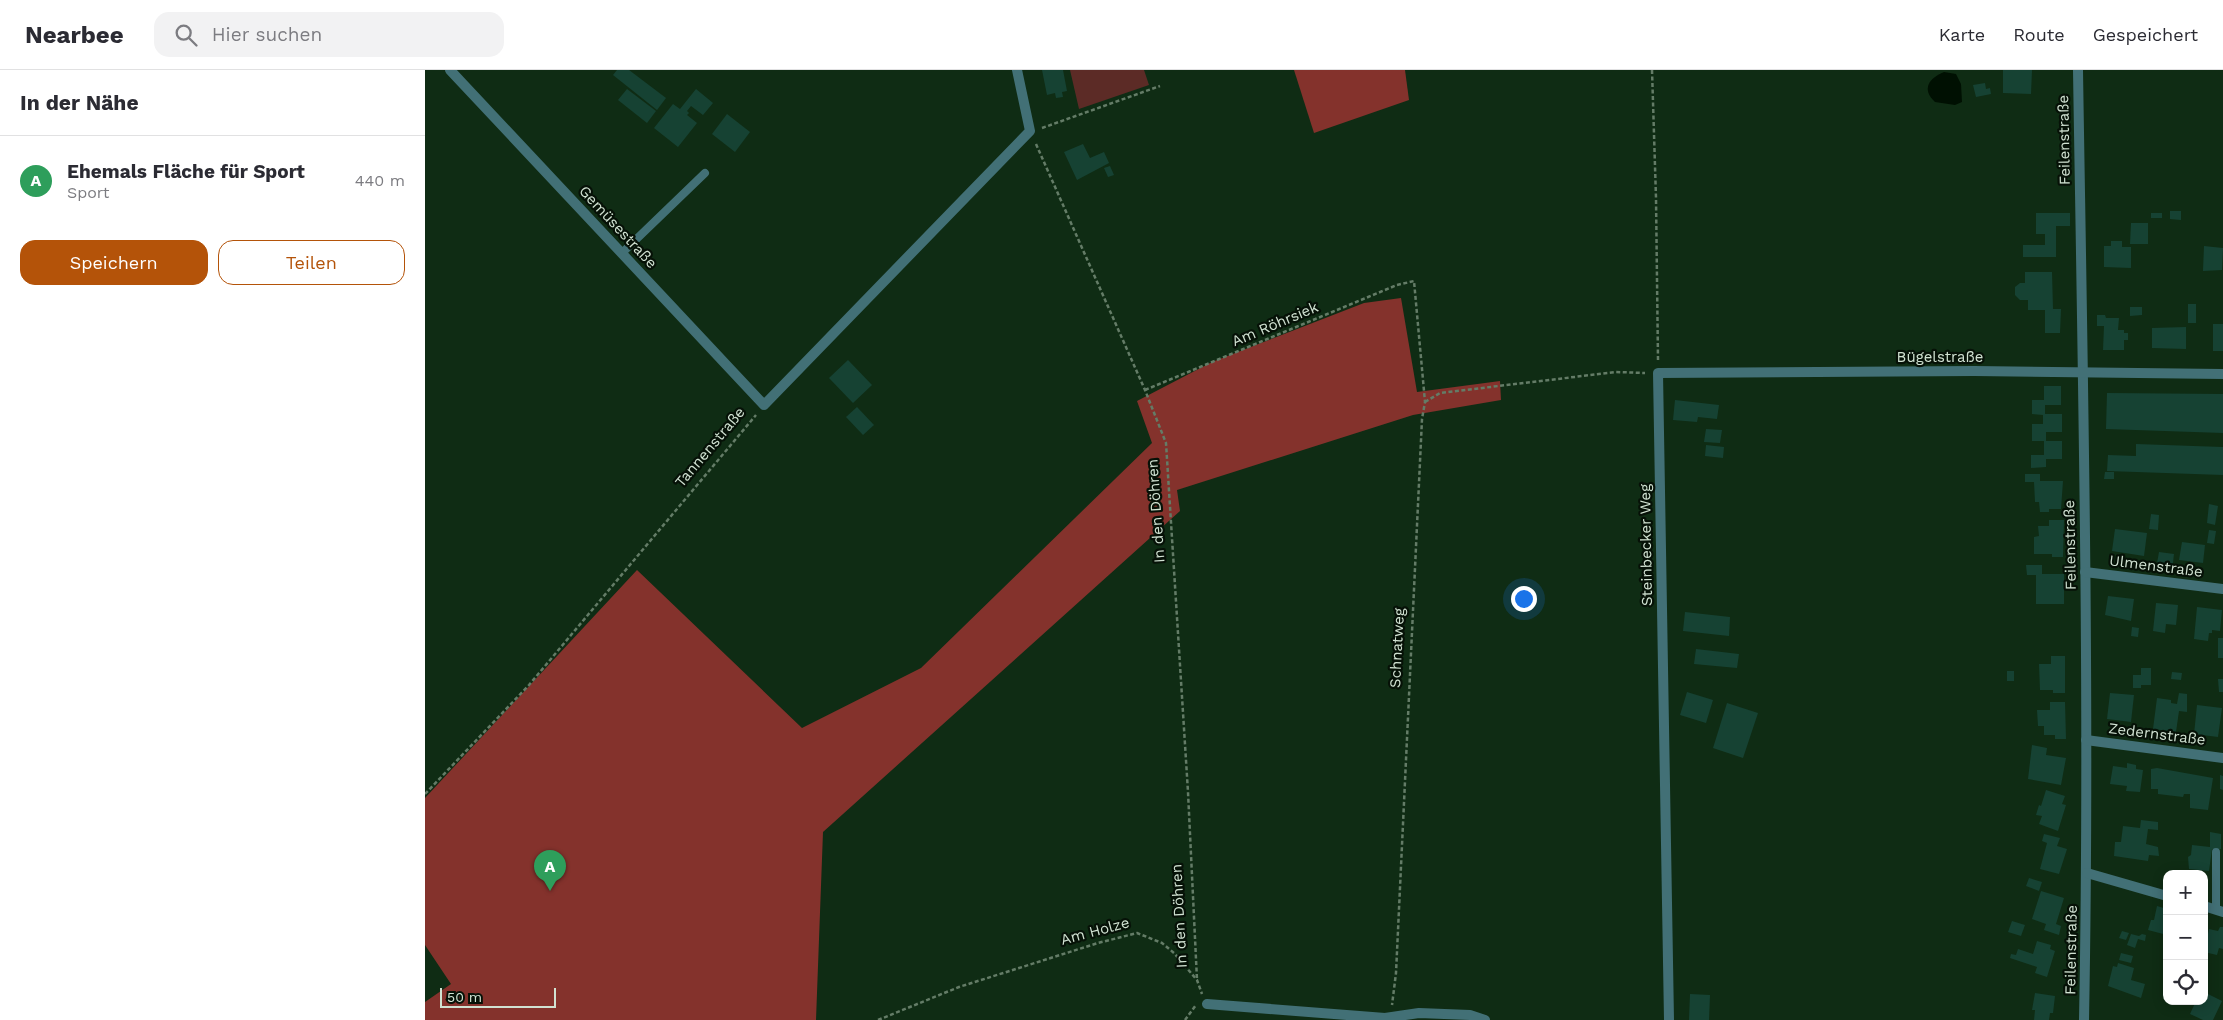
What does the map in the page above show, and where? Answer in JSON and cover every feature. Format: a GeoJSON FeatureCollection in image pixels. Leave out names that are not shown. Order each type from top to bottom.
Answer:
{"type":"FeatureCollection","features":[{"type":"Feature","properties":{"kind":"street","name":"Gemüsestraße"},"geometry":{"type":"LineString","coordinates":[[450,70],[764,405]]}},
{"type":"Feature","properties":{"kind":"street"},"geometry":{"type":"LineString","coordinates":[[1017,70],[1030,131]]}},
{"type":"Feature","properties":{"kind":"street","name":"Feilenstraße"},"geometry":{"type":"LineString","coordinates":[[2078,70],[2085,572],[2087,873],[2085,1020]]}},
{"type":"Feature","properties":{"kind":"street","name":"Tannenstraße"},"geometry":{"type":"LineString","coordinates":[[764,405],[1030,131]]}},
{"type":"Feature","properties":{"kind":"street","name":"Bügelstraße"},"geometry":{"type":"LineString","coordinates":[[1658,373],[1974,371],[2223,374]]}},
{"type":"Feature","properties":{"kind":"street","name":"Steinbecker Weg"},"geometry":{"type":"LineString","coordinates":[[1658,373],[1669,1020]]}},
{"type":"Feature","properties":{"kind":"street","name":"Ulmenstraße"},"geometry":{"type":"LineString","coordinates":[[2085,572],[2223,588]]}},
{"type":"Feature","properties":{"kind":"street","name":"Zedernstraße"},"geometry":{"type":"LineString","coordinates":[[2086,740],[2223,758]]}},
{"type":"Feature","properties":{"kind":"street"},"geometry":{"type":"LineString","coordinates":[[2087,873],[2163,895]]}},
{"type":"Feature","properties":{"kind":"street"},"geometry":{"type":"LineString","coordinates":[[1207,1004],[1387,1018],[1419,1013],[1469,1015],[1485,1020]]}},
{"type":"Feature","properties":{"kind":"lane"},"geometry":{"type":"LineString","coordinates":[[622,253],[705,173]]}},
{"type":"Feature","properties":{"kind":"lane"},"geometry":{"type":"LineString","coordinates":[[2216,852],[2219,911]]}},
{"type":"Feature","properties":{"kind":"path"},"geometry":{"type":"LineString","coordinates":[[1425,402],[1440,393],[1616,372],[1658,373],[1652,70]]}},
{"type":"Feature","properties":{"kind":"path"},"geometry":{"type":"LineString","coordinates":[[1030,131],[1160,86]]}},
{"type":"Feature","properties":{"kind":"path","name":"In den Döhren"},"geometry":{"type":"LineString","coordinates":[[1030,131],[1167,443],[1189,792],[1197,980]]}},
{"type":"Feature","properties":{"kind":"path","name":"Am Röhrsiek"},"geometry":{"type":"LineString","coordinates":[[1145,390],[1397,285],[1414,281]]}},
{"type":"Feature","properties":{"kind":"path","name":"Schnatweg"},"geometry":{"type":"LineString","coordinates":[[1387,1018],[1396,963],[1422,419],[1425,402],[1414,281]]}},
{"type":"Feature","properties":{"kind":"path","name":"Tannenstraße"},"geometry":{"type":"LineString","coordinates":[[425,794],[529,685],[764,405]]}},
{"type":"Feature","properties":{"kind":"path","name":"Am Holze"},"geometry":{"type":"LineString","coordinates":[[878,1020],[959,987],[1098,943],[1137,934],[1162,943],[1174,952],[1197,980],[1207,1004]]}},
{"type":"Feature","properties":{"kind":"shaded area"},"geometry":{"type":"Polygon","coordinates":[[[1070,70],[1144,70],[1149,85],[1079,109],[1070,70]]]}},
{"type":"Feature","properties":{"kind":"shaded area"},"geometry":{"type":"Polygon","coordinates":[[[1294,70],[1405,70],[1409,100],[1314,133],[1294,70]]]}},
{"type":"Feature","properties":{"kind":"shaded area"},"geometry":{"type":"Polygon","coordinates":[[[1944,72],[1956,74],[1961,84],[1962,102],[1955,105],[1935,102],[1928,93],[1929,84],[1934,77],[1944,72]]]}},
{"type":"Feature","properties":{"kind":"shaded area"},"geometry":{"type":"Polygon","coordinates":[[[1401,298],[1417,392],[1500,381],[1501,400],[1413,415],[1177,490],[1180,511],[823,832],[816,1020],[425,1020],[425,1002],[451,984],[425,945],[425,798],[637,570],[802,728],[921,668],[1152,443],[1137,401],[1212,362],[1364,303],[1401,298]]]}},
{"type":"Feature","properties":{"kind":"building"},"geometry":{"type":"Polygon","coordinates":[[[617,70],[629,70],[666,98],[657,110],[613,75],[617,70]]]}},
{"type":"Feature","properties":{"kind":"building"},"geometry":{"type":"Polygon","coordinates":[[[1042,70],[1063,70],[1067,91],[1062,92],[1063,97],[1056,98],[1055,93],[1047,95],[1042,70]]]}},
{"type":"Feature","properties":{"kind":"building"},"geometry":{"type":"Polygon","coordinates":[[[2003,70],[2032,70],[2031,94],[2003,93],[2003,70]]]}},
{"type":"Feature","properties":{"kind":"building"},"geometry":{"type":"Polygon","coordinates":[[[1985,83],[1986,89],[1990,88],[1991,94],[1976,97],[1973,85],[1985,83]]]}},
{"type":"Feature","properties":{"kind":"building"},"geometry":{"type":"Polygon","coordinates":[[[627,89],[656,111],[647,123],[618,100],[627,89]]]}},
{"type":"Feature","properties":{"kind":"building"},"geometry":{"type":"Polygon","coordinates":[[[696,89],[713,103],[703,115],[691,106],[687,111],[689,113],[687,115],[697,123],[678,147],[654,128],[673,104],[680,109],[696,89]]]}},
{"type":"Feature","properties":{"kind":"building"},"geometry":{"type":"Polygon","coordinates":[[[727,114],[750,132],[735,152],[712,134],[727,114]]]}},
{"type":"Feature","properties":{"kind":"building"},"geometry":{"type":"Polygon","coordinates":[[[1083,144],[1090,158],[1104,152],[1109,163],[1077,180],[1064,152],[1083,144]]]}},
{"type":"Feature","properties":{"kind":"building"},"geometry":{"type":"Polygon","coordinates":[[[1110,166],[1114,175],[1108,177],[1104,168],[1110,166]]]}},
{"type":"Feature","properties":{"kind":"building"},"geometry":{"type":"Polygon","coordinates":[[[2170,211],[2181,211],[2181,220],[2170,219],[2170,211]]]}},
{"type":"Feature","properties":{"kind":"building"},"geometry":{"type":"Polygon","coordinates":[[[2036,213],[2070,213],[2070,226],[2056,226],[2056,257],[2023,257],[2023,245],[2045,245],[2045,234],[2036,234],[2036,213]]]}},
{"type":"Feature","properties":{"kind":"building"},"geometry":{"type":"Polygon","coordinates":[[[2151,213],[2162,213],[2162,218],[2151,218],[2151,213]]]}},
{"type":"Feature","properties":{"kind":"building"},"geometry":{"type":"Polygon","coordinates":[[[2131,223],[2148,223],[2148,244],[2130,244],[2131,223]]]}},
{"type":"Feature","properties":{"kind":"building"},"geometry":{"type":"Polygon","coordinates":[[[2111,241],[2122,241],[2122,247],[2131,247],[2131,268],[2104,267],[2104,246],[2111,246],[2111,241]]]}},
{"type":"Feature","properties":{"kind":"building"},"geometry":{"type":"Polygon","coordinates":[[[2204,246],[2223,248],[2222,270],[2203,271],[2204,246]]]}},
{"type":"Feature","properties":{"kind":"building"},"geometry":{"type":"Polygon","coordinates":[[[2025,272],[2052,272],[2053,309],[2061,309],[2060,333],[2045,333],[2045,310],[2028,310],[2028,300],[2020,300],[2015,295],[2015,287],[2020,283],[2025,283],[2025,272]]]}},
{"type":"Feature","properties":{"kind":"building"},"geometry":{"type":"Polygon","coordinates":[[[2188,304],[2196,304],[2196,323],[2188,323],[2188,304]]]}},
{"type":"Feature","properties":{"kind":"building"},"geometry":{"type":"Polygon","coordinates":[[[2130,307],[2142,307],[2142,315],[2130,316],[2130,307]]]}},
{"type":"Feature","properties":{"kind":"building"},"geometry":{"type":"Polygon","coordinates":[[[2097,315],[2105,315],[2106,318],[2119,318],[2118,330],[2124,330],[2124,333],[2128,333],[2128,340],[2124,340],[2124,350],[2103,350],[2104,326],[2097,326],[2097,315]]]}},
{"type":"Feature","properties":{"kind":"building"},"geometry":{"type":"Polygon","coordinates":[[[2213,324],[2223,324],[2223,351],[2213,351],[2213,324]]]}},
{"type":"Feature","properties":{"kind":"building"},"geometry":{"type":"Polygon","coordinates":[[[2186,327],[2186,349],[2152,348],[2152,328],[2186,327]]]}},
{"type":"Feature","properties":{"kind":"building"},"geometry":{"type":"Polygon","coordinates":[[[848,360],[872,385],[853,403],[829,378],[848,360]]]}},
{"type":"Feature","properties":{"kind":"building"},"geometry":{"type":"Polygon","coordinates":[[[2044,386],[2061,386],[2061,405],[2045,405],[2045,414],[2062,414],[2062,432],[2046,432],[2046,441],[2062,441],[2062,459],[2046,459],[2046,467],[2031,468],[2031,455],[2044,455],[2044,441],[2032,441],[2032,424],[2043,424],[2043,415],[2032,414],[2032,400],[2044,400],[2044,386]]]}},
{"type":"Feature","properties":{"kind":"building"},"geometry":{"type":"Polygon","coordinates":[[[2107,393],[2223,394],[2223,433],[2106,429],[2107,393]]]}},
{"type":"Feature","properties":{"kind":"building"},"geometry":{"type":"Polygon","coordinates":[[[1675,400],[1719,405],[1717,419],[1698,417],[1697,422],[1673,420],[1675,400]]]}},
{"type":"Feature","properties":{"kind":"building"},"geometry":{"type":"Polygon","coordinates":[[[857,407],[874,425],[863,435],[846,417],[857,407]]]}},
{"type":"Feature","properties":{"kind":"building"},"geometry":{"type":"Polygon","coordinates":[[[1706,429],[1722,430],[1720,443],[1704,442],[1706,429]]]}},
{"type":"Feature","properties":{"kind":"building"},"geometry":{"type":"Polygon","coordinates":[[[2136,444],[2223,447],[2223,475],[2107,471],[2108,455],[2136,456],[2136,444]]]}},
{"type":"Feature","properties":{"kind":"building"},"geometry":{"type":"Polygon","coordinates":[[[1706,445],[1724,447],[1723,458],[1705,456],[1706,445]]]}},
{"type":"Feature","properties":{"kind":"building"},"geometry":{"type":"Polygon","coordinates":[[[2105,472],[2114,472],[2114,479],[2104,479],[2105,472]]]}},
{"type":"Feature","properties":{"kind":"building"},"geometry":{"type":"Polygon","coordinates":[[[2025,474],[2040,474],[2040,481],[2063,481],[2061,509],[2049,509],[2049,512],[2040,512],[2039,502],[2035,502],[2034,482],[2025,482],[2025,474]]]}},
{"type":"Feature","properties":{"kind":"building"},"geometry":{"type":"Polygon","coordinates":[[[2209,504],[2218,506],[2215,525],[2207,523],[2209,504]]]}},
{"type":"Feature","properties":{"kind":"building"},"geometry":{"type":"Polygon","coordinates":[[[2151,514],[2159,515],[2158,530],[2149,529],[2151,514]]]}},
{"type":"Feature","properties":{"kind":"building"},"geometry":{"type":"Polygon","coordinates":[[[2049,520],[2064,520],[2063,557],[2052,557],[2052,554],[2034,554],[2034,537],[2039,536],[2038,526],[2049,526],[2049,520]]]}},
{"type":"Feature","properties":{"kind":"building"},"geometry":{"type":"Polygon","coordinates":[[[2115,529],[2147,533],[2144,556],[2112,551],[2115,529]]]}},
{"type":"Feature","properties":{"kind":"building"},"geometry":{"type":"Polygon","coordinates":[[[2209,530],[2216,531],[2214,544],[2207,543],[2209,530]]]}},
{"type":"Feature","properties":{"kind":"building"},"geometry":{"type":"Polygon","coordinates":[[[2182,542],[2205,545],[2203,563],[2179,560],[2182,542]]]}},
{"type":"Feature","properties":{"kind":"building"},"geometry":{"type":"Polygon","coordinates":[[[2159,552],[2174,554],[2172,571],[2156,569],[2159,552]]]}},
{"type":"Feature","properties":{"kind":"building"},"geometry":{"type":"Polygon","coordinates":[[[2026,565],[2042,565],[2042,574],[2064,574],[2064,604],[2036,604],[2036,575],[2027,575],[2026,565]]]}},
{"type":"Feature","properties":{"kind":"building"},"geometry":{"type":"Polygon","coordinates":[[[2108,596],[2134,599],[2131,621],[2105,615],[2108,596]]]}},
{"type":"Feature","properties":{"kind":"building"},"geometry":{"type":"Polygon","coordinates":[[[2156,603],[2178,605],[2176,625],[2166,624],[2165,633],[2153,631],[2156,603]]]}},
{"type":"Feature","properties":{"kind":"building"},"geometry":{"type":"Polygon","coordinates":[[[2197,607],[2222,610],[2220,631],[2212,630],[2212,633],[2209,633],[2208,641],[2194,639],[2197,607]]]}},
{"type":"Feature","properties":{"kind":"building"},"geometry":{"type":"Polygon","coordinates":[[[1685,612],[1730,617],[1729,636],[1683,631],[1685,612]]]}},
{"type":"Feature","properties":{"kind":"building"},"geometry":{"type":"Polygon","coordinates":[[[2132,627],[2139,628],[2138,637],[2131,636],[2132,627]]]}},
{"type":"Feature","properties":{"kind":"building"},"geometry":{"type":"Polygon","coordinates":[[[2218,638],[2223,638],[2223,658],[2218,658],[2218,638]]]}},
{"type":"Feature","properties":{"kind":"building"},"geometry":{"type":"Polygon","coordinates":[[[1696,649],[1739,654],[1737,668],[1694,664],[1696,649]]]}},
{"type":"Feature","properties":{"kind":"building"},"geometry":{"type":"Polygon","coordinates":[[[2051,656],[2065,656],[2065,693],[2053,693],[2053,690],[2040,690],[2039,664],[2051,664],[2051,656]]]}},
{"type":"Feature","properties":{"kind":"building"},"geometry":{"type":"Polygon","coordinates":[[[2141,668],[2151,668],[2151,685],[2141,685],[2141,688],[2133,688],[2133,675],[2141,675],[2141,668]]]}},
{"type":"Feature","properties":{"kind":"building"},"geometry":{"type":"Polygon","coordinates":[[[2007,671],[2014,671],[2014,681],[2007,681],[2007,671]]]}},
{"type":"Feature","properties":{"kind":"building"},"geometry":{"type":"Polygon","coordinates":[[[2172,672],[2182,673],[2181,680],[2171,679],[2172,672]]]}},
{"type":"Feature","properties":{"kind":"building"},"geometry":{"type":"Polygon","coordinates":[[[2218,679],[2223,679],[2223,692],[2219,692],[2218,679]]]}},
{"type":"Feature","properties":{"kind":"building"},"geometry":{"type":"Polygon","coordinates":[[[1687,692],[1713,700],[1706,723],[1680,715],[1687,692]]]}},
{"type":"Feature","properties":{"kind":"building"},"geometry":{"type":"Polygon","coordinates":[[[2110,693],[2134,695],[2131,722],[2107,719],[2110,693]]]}},
{"type":"Feature","properties":{"kind":"building"},"geometry":{"type":"Polygon","coordinates":[[[2179,693],[2187,694],[2187,712],[2179,711],[2176,732],[2153,729],[2157,698],[2171,700],[2171,703],[2177,704],[2179,693]]]}},
{"type":"Feature","properties":{"kind":"building"},"geometry":{"type":"Polygon","coordinates":[[[2050,702],[2065,702],[2066,739],[2055,739],[2055,735],[2044,735],[2044,726],[2038,726],[2037,710],[2050,710],[2050,702]]]}},
{"type":"Feature","properties":{"kind":"building"},"geometry":{"type":"Polygon","coordinates":[[[1727,703],[1758,713],[1743,758],[1713,748],[1727,703]]]}},
{"type":"Feature","properties":{"kind":"building"},"geometry":{"type":"Polygon","coordinates":[[[2197,705],[2222,708],[2218,737],[2194,734],[2197,705]]]}},
{"type":"Feature","properties":{"kind":"building"},"geometry":{"type":"Polygon","coordinates":[[[2032,745],[2047,748],[2046,755],[2066,758],[2061,785],[2028,779],[2032,745]]]}},
{"type":"Feature","properties":{"kind":"building"},"geometry":{"type":"Polygon","coordinates":[[[2127,763],[2136,765],[2136,769],[2143,770],[2140,792],[2126,791],[2127,786],[2110,784],[2113,766],[2127,768],[2127,763]]]}},
{"type":"Feature","properties":{"kind":"building"},"geometry":{"type":"Polygon","coordinates":[[[2157,768],[2213,778],[2208,810],[2190,808],[2190,794],[2184,794],[2183,797],[2158,794],[2158,789],[2151,789],[2151,769],[2157,768]]]}},
{"type":"Feature","properties":{"kind":"building"},"geometry":{"type":"Polygon","coordinates":[[[2220,775],[2223,776],[2223,790],[2220,789],[2220,775]]]}},
{"type":"Feature","properties":{"kind":"building"},"geometry":{"type":"Polygon","coordinates":[[[2046,790],[2065,796],[2062,804],[2066,805],[2058,831],[2039,824],[2042,816],[2036,815],[2046,790]]]}},
{"type":"Feature","properties":{"kind":"building"},"geometry":{"type":"Polygon","coordinates":[[[2141,820],[2158,822],[2158,830],[2148,829],[2146,844],[2158,847],[2159,856],[2149,855],[2148,861],[2114,856],[2115,842],[2121,842],[2123,826],[2140,828],[2141,820]]]}},
{"type":"Feature","properties":{"kind":"building"},"geometry":{"type":"Polygon","coordinates":[[[2210,832],[2221,834],[2221,849],[2212,849],[2209,871],[2189,869],[2188,857],[2191,855],[2192,845],[2210,847],[2210,832]]]}},
{"type":"Feature","properties":{"kind":"building"},"geometry":{"type":"Polygon","coordinates":[[[2044,834],[2060,838],[2057,846],[2067,849],[2059,874],[2040,869],[2047,843],[2042,841],[2044,834]]]}},
{"type":"Feature","properties":{"kind":"building"},"geometry":{"type":"Polygon","coordinates":[[[2029,878],[2042,882],[2039,891],[2026,886],[2029,878]]]}},
{"type":"Feature","properties":{"kind":"building"},"geometry":{"type":"Polygon","coordinates":[[[2041,891],[2064,898],[2056,924],[2061,926],[2059,935],[2044,930],[2046,924],[2032,919],[2041,891]]]}},
{"type":"Feature","properties":{"kind":"building"},"geometry":{"type":"Polygon","coordinates":[[[2157,906],[2163,908],[2163,934],[2148,930],[2151,920],[2154,920],[2157,906]]]}},
{"type":"Feature","properties":{"kind":"building"},"geometry":{"type":"Polygon","coordinates":[[[2012,921],[2025,925],[2021,936],[2008,932],[2012,921]]]}},
{"type":"Feature","properties":{"kind":"building"},"geometry":{"type":"Polygon","coordinates":[[[2220,927],[2223,927],[2223,949],[2219,948],[2217,955],[2208,953],[2209,929],[2218,931],[2220,927]]]}},
{"type":"Feature","properties":{"kind":"building"},"geometry":{"type":"Polygon","coordinates":[[[2122,931],[2129,933],[2126,940],[2119,938],[2122,931]]]}},
{"type":"Feature","properties":{"kind":"building"},"geometry":{"type":"Polygon","coordinates":[[[2131,934],[2146,935],[2145,941],[2138,939],[2135,948],[2127,945],[2131,934]]]}},
{"type":"Feature","properties":{"kind":"building"},"geometry":{"type":"Polygon","coordinates":[[[2037,941],[2051,945],[2050,949],[2055,951],[2047,977],[2035,973],[2037,967],[2010,958],[2011,954],[2016,955],[2018,949],[2033,954],[2037,941]]]}},
{"type":"Feature","properties":{"kind":"building"},"geometry":{"type":"Polygon","coordinates":[[[2121,953],[2133,956],[2131,963],[2119,960],[2121,953]]]}},
{"type":"Feature","properties":{"kind":"building"},"geometry":{"type":"Polygon","coordinates":[[[2118,963],[2134,968],[2131,980],[2145,984],[2141,998],[2108,986],[2113,966],[2117,967],[2118,963]]]}},
{"type":"Feature","properties":{"kind":"building"},"geometry":{"type":"Polygon","coordinates":[[[2035,993],[2055,996],[2053,1013],[2050,1013],[2049,1020],[2034,1020],[2035,1010],[2032,1010],[2035,993]]]}},
{"type":"Feature","properties":{"kind":"building"},"geometry":{"type":"Polygon","coordinates":[[[1690,994],[1710,995],[1709,1020],[1689,1020],[1690,994]]]}},
{"type":"Feature","properties":{"kind":"building"},"geometry":{"type":"Polygon","coordinates":[[[2208,994],[2222,1001],[2213,1020],[2203,1020],[2190,1014],[2194,1005],[2208,1005],[2208,994]]]}},
{"type":"Feature","properties":{"kind":"place","name":"Ehemals Fläche für Sport"},"geometry":{"type":"Point","coordinates":[550,891]}}]}
